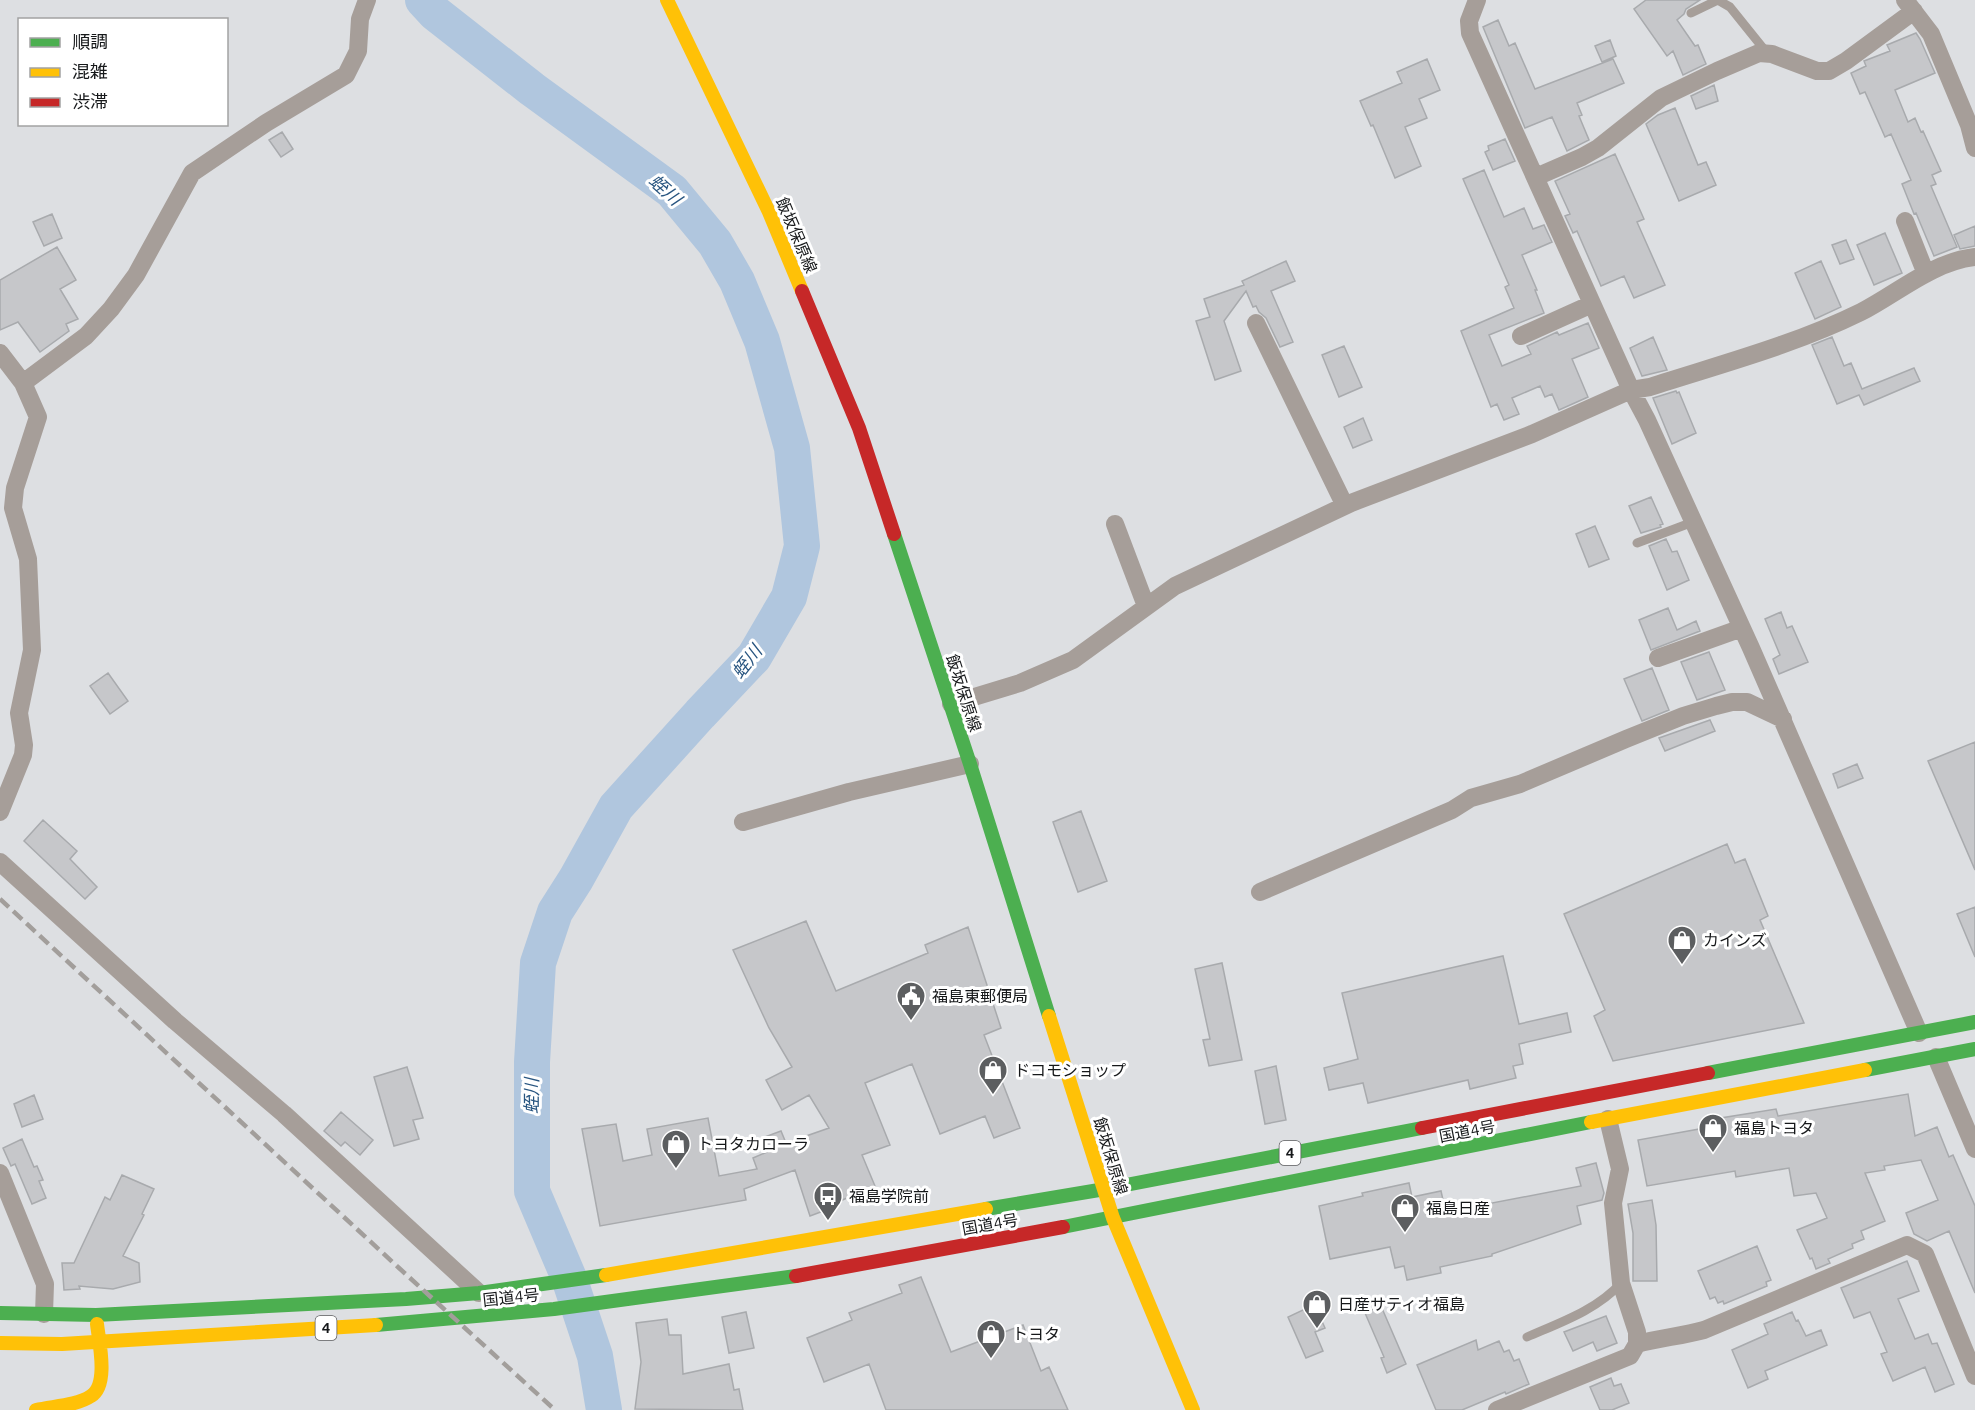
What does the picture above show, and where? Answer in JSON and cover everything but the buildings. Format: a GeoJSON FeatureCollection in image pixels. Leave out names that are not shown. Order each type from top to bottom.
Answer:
{"type":"FeatureCollection","features":[{"type":"Feature","properties":{"kind":"main road","name":"飯坂保原線"},"geometry":{"type":"LineString","coordinates":[[667,0],[769,212],[859,428],[951,704],[1113,1218],[1193,1410]]}},
{"type":"Feature","properties":{"kind":"main road","name":"国道4号"},"geometry":{"type":"LineString","coordinates":[[0,1313],[96,1315],[258,1308],[479,1293],[604,1275],[1105,1189],[1975,1022]]}},
{"type":"Feature","properties":{"kind":"main road","name":"国道4号"},"geometry":{"type":"LineString","coordinates":[[0,1344],[62,1344],[423,1322],[554,1309],[814,1273],[1113,1218],[1608,1119],[1975,1049]]}},
{"type":"Feature","properties":{"kind":"main road"},"geometry":{"type":"LineString","coordinates":[[36,1410],[93,1396],[100,1387],[102,1377],[96,1315]]}},
{"type":"Feature","properties":{"kind":"street"},"geometry":{"type":"LineString","coordinates":[[23,383],[86,336],[111,309],[135,275],[192,172],[266,123],[346,75],[358,51],[360,19],[367,0]]}},
{"type":"Feature","properties":{"kind":"street"},"geometry":{"type":"LineString","coordinates":[[1477,0],[1470,21],[1470,33],[1783,719],[1919,1033]]}},
{"type":"Feature","properties":{"kind":"street"},"geometry":{"type":"LineString","coordinates":[[1536,177],[1598,148],[1660,98],[1759,53],[1817,71],[1829,71],[1846,61],[1910,6],[1931,34],[1969,125],[1975,148]]}},
{"type":"Feature","properties":{"kind":"street"},"geometry":{"type":"LineString","coordinates":[[1905,221],[1926,274]]}},
{"type":"Feature","properties":{"kind":"street"},"geometry":{"type":"LineString","coordinates":[[951,704],[1020,683],[1073,660],[1175,586],[1345,506],[1532,434],[1631,390],[1661,383],[1818,330],[1862,312],[1946,264],[1975,257]]}},
{"type":"Feature","properties":{"kind":"street"},"geometry":{"type":"LineString","coordinates":[[1521,336],[1592,304]]}},
{"type":"Feature","properties":{"kind":"street"},"geometry":{"type":"LineString","coordinates":[[1256,323],[1345,506]]}},
{"type":"Feature","properties":{"kind":"street"},"geometry":{"type":"LineString","coordinates":[[0,353],[23,383],[38,417],[15,488],[13,508],[28,559],[32,650],[18,713],[24,745],[23,755],[0,812]]}},
{"type":"Feature","properties":{"kind":"street"},"geometry":{"type":"LineString","coordinates":[[1115,524],[1146,606]]}},
{"type":"Feature","properties":{"kind":"street"},"geometry":{"type":"LineString","coordinates":[[1658,658],[1742,628]]}},
{"type":"Feature","properties":{"kind":"street"},"geometry":{"type":"LineString","coordinates":[[1260,892],[1452,810],[1471,798],[1520,784],[1683,716],[1732,702],[1747,702],[1783,719]]}},
{"type":"Feature","properties":{"kind":"street"},"geometry":{"type":"LineString","coordinates":[[743,822],[849,792],[970,764]]}},
{"type":"Feature","properties":{"kind":"street"},"geometry":{"type":"LineString","coordinates":[[0,862],[175,1021],[284,1114],[479,1293]]}},
{"type":"Feature","properties":{"kind":"street"},"geometry":{"type":"LineString","coordinates":[[1936,1057],[1975,1149]]}},
{"type":"Feature","properties":{"kind":"street"},"geometry":{"type":"LineString","coordinates":[[1497,1410],[1630,1356],[1637,1344],[1637,1332],[1622,1283],[1613,1203],[1620,1169],[1608,1119]]}},
{"type":"Feature","properties":{"kind":"street"},"geometry":{"type":"LineString","coordinates":[[0,1173],[45,1284],[44,1314]]}},
{"type":"Feature","properties":{"kind":"street"},"geometry":{"type":"LineString","coordinates":[[1637,1344],[1704,1330],[1907,1245],[1925,1254],[1975,1376]]}},
{"type":"Feature","properties":{"kind":"lane"},"geometry":{"type":"LineString","coordinates":[[1692,14],[1718,0],[1731,7],[1767,54]]}},
{"type":"Feature","properties":{"kind":"lane"},"geometry":{"type":"LineString","coordinates":[[1637,543],[1693,522]]}},
{"type":"Feature","properties":{"kind":"lane"},"geometry":{"type":"LineString","coordinates":[[1527,1337],[1571,1318],[1613,1293],[1622,1283]]}},
{"type":"Feature","properties":{"kind":"waterway","name":"蛭川"},"geometry":{"type":"LineString","coordinates":[[423,0],[435,13],[532,89],[672,191],[715,243],[737,281],[762,341],[792,448],[802,546],[789,597],[754,657],[616,807],[555,912],[538,963],[532,1062],[532,1191],[569,1278],[595,1356],[604,1410]]}},
{"type":"Feature","properties":{"kind":"railway"},"geometry":{"type":"LineString","coordinates":[[0,899],[555,1410]]}},
{"type":"Feature","properties":{"kind":"traffic: fast"},"geometry":{"type":"LineString","coordinates":[[894,534],[970,764],[1049,1016]]}},
{"type":"Feature","properties":{"kind":"traffic: fast"},"geometry":{"type":"LineString","coordinates":[[1708,1073],[1975,1022]]}},
{"type":"Feature","properties":{"kind":"traffic: fast"},"geometry":{"type":"LineString","coordinates":[[1865,1070],[1975,1049]]}},
{"type":"Feature","properties":{"kind":"traffic: fast"},"geometry":{"type":"LineString","coordinates":[[1063,1227],[1591,1122]]}},
{"type":"Feature","properties":{"kind":"traffic: fast"},"geometry":{"type":"LineString","coordinates":[[986,1209],[1105,1189],[1422,1128]]}},
{"type":"Feature","properties":{"kind":"traffic: fast"},"geometry":{"type":"LineString","coordinates":[[0,1313],[96,1315],[406,1299],[479,1293],[606,1275]]}},
{"type":"Feature","properties":{"kind":"traffic: fast"},"geometry":{"type":"LineString","coordinates":[[376,1325],[554,1309],[796,1276]]}},
{"type":"Feature","properties":{"kind":"traffic: slow"},"geometry":{"type":"LineString","coordinates":[[667,0],[769,212],[802,291]]}},
{"type":"Feature","properties":{"kind":"traffic: slow"},"geometry":{"type":"LineString","coordinates":[[1049,1016],[1113,1218],[1193,1410]]}},
{"type":"Feature","properties":{"kind":"traffic: slow"},"geometry":{"type":"LineString","coordinates":[[1591,1122],[1865,1070]]}},
{"type":"Feature","properties":{"kind":"traffic: slow"},"geometry":{"type":"LineString","coordinates":[[606,1275],[986,1209]]}},
{"type":"Feature","properties":{"kind":"traffic: slow"},"geometry":{"type":"LineString","coordinates":[[36,1410],[78,1402],[91,1396],[97,1390],[102,1363],[97,1324]]}},
{"type":"Feature","properties":{"kind":"traffic: slow"},"geometry":{"type":"LineString","coordinates":[[0,1343],[62,1344],[376,1325]]}},
{"type":"Feature","properties":{"kind":"traffic: jam"},"geometry":{"type":"LineString","coordinates":[[802,291],[859,428],[894,534]]}},
{"type":"Feature","properties":{"kind":"traffic: jam"},"geometry":{"type":"LineString","coordinates":[[1422,1128],[1708,1073]]}},
{"type":"Feature","properties":{"kind":"traffic: jam"},"geometry":{"type":"LineString","coordinates":[[796,1276],[1063,1227]]}},
{"type":"Feature","properties":{"kind":"place","name":"カインズ"},"geometry":{"type":"Point","coordinates":[1682,966]}},
{"type":"Feature","properties":{"kind":"place","name":"福島東郵便局"},"geometry":{"type":"Point","coordinates":[911,1022]}},
{"type":"Feature","properties":{"kind":"place","name":"ドコモショップ"},"geometry":{"type":"Point","coordinates":[993,1096]}},
{"type":"Feature","properties":{"kind":"place","name":"福島トヨタ"},"geometry":{"type":"Point","coordinates":[1713,1154]}},
{"type":"Feature","properties":{"kind":"place","name":"トヨタカローラ"},"geometry":{"type":"Point","coordinates":[676,1170]}},
{"type":"Feature","properties":{"kind":"place","name":"福島学院前"},"geometry":{"type":"Point","coordinates":[828,1222]}},
{"type":"Feature","properties":{"kind":"place","name":"福島日産"},"geometry":{"type":"Point","coordinates":[1405,1234]}},
{"type":"Feature","properties":{"kind":"place","name":"日産サティオ福島"},"geometry":{"type":"Point","coordinates":[1317,1330]}},
{"type":"Feature","properties":{"kind":"place","name":"トヨタ"},"geometry":{"type":"Point","coordinates":[991,1360]}}]}
